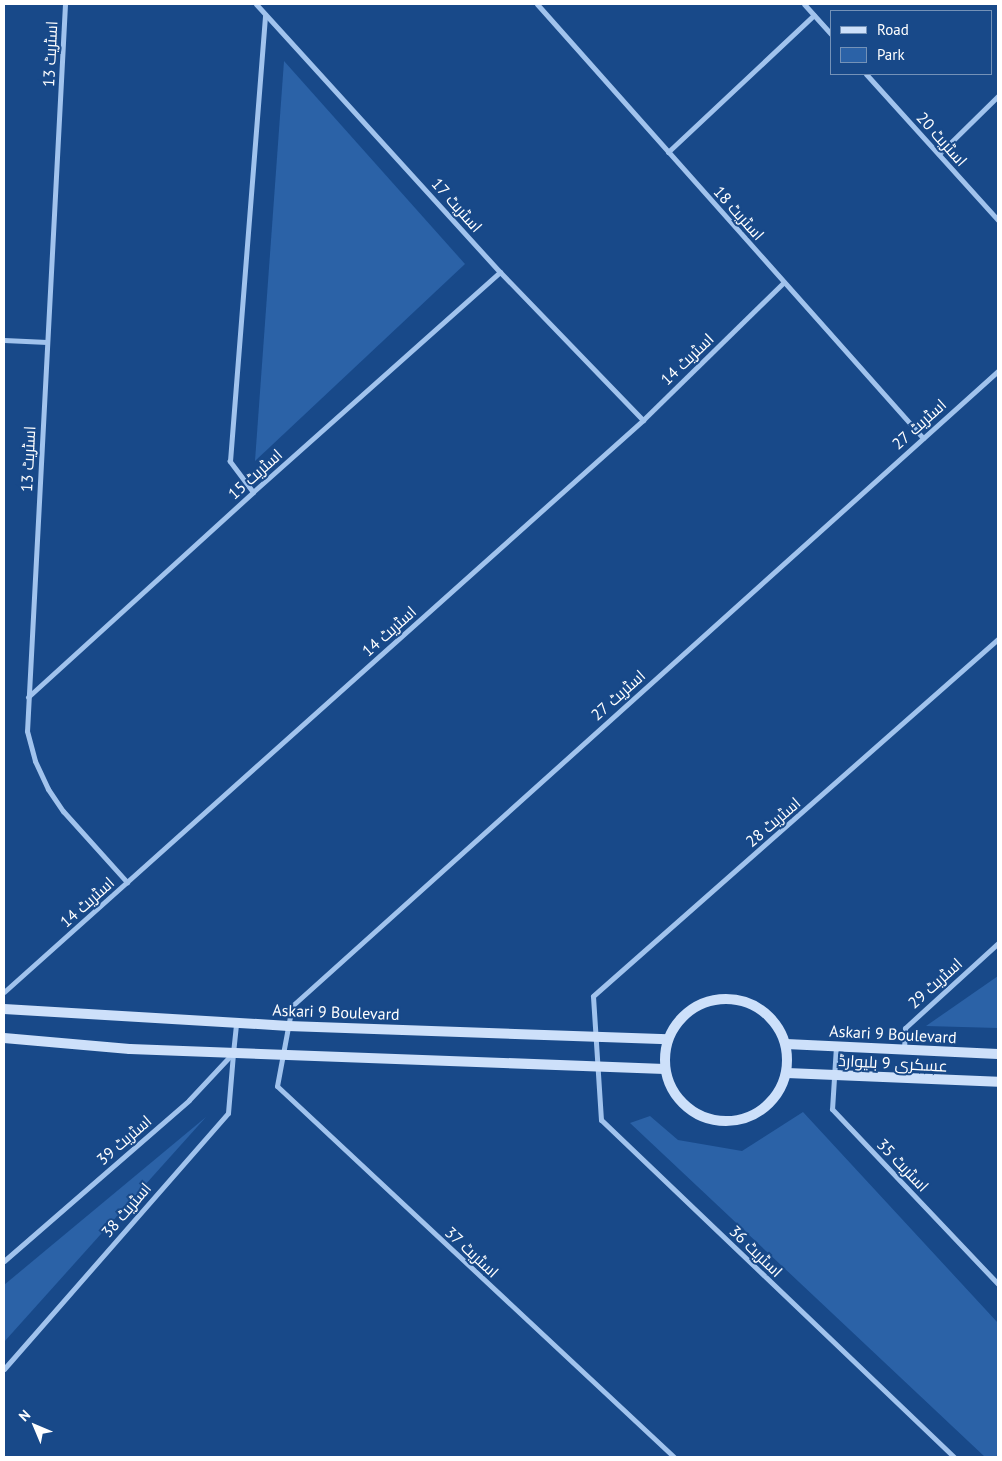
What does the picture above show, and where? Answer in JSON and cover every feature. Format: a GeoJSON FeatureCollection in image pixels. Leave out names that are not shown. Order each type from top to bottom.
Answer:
{"type":"FeatureCollection","features":[{"type":"Feature","properties":{"kind":"street","name":"اسٹریٹ 13"},"geometry":{"type":"LineString","coordinates":[[65,4],[27,731],[35,761],[48,789],[62,811],[128,882]]}},
{"type":"Feature","properties":{"kind":"street","name":"اسٹریٹ 17"},"geometry":{"type":"LineString","coordinates":[[256,4],[500,272],[643,420]]}},
{"type":"Feature","properties":{"kind":"street","name":"اسٹریٹ 18"},"geometry":{"type":"LineString","coordinates":[[536,4],[923,438]]}},
{"type":"Feature","properties":{"kind":"street"},"geometry":{"type":"LineString","coordinates":[[804,4],[830,33]]}},
{"type":"Feature","properties":{"kind":"street"},"geometry":{"type":"LineString","coordinates":[[253,492],[230,461],[265,14]]}},
{"type":"Feature","properties":{"kind":"street"},"geometry":{"type":"LineString","coordinates":[[668,152],[814,15]]}},
{"type":"Feature","properties":{"kind":"street","name":"اسٹریٹ 20"},"geometry":{"type":"LineString","coordinates":[[867,75],[998,220]]}},
{"type":"Feature","properties":{"kind":"street"},"geometry":{"type":"LineString","coordinates":[[939,154],[998,96]]}},
{"type":"Feature","properties":{"kind":"street","name":"اسٹریٹ 15"},"geometry":{"type":"LineString","coordinates":[[28,697],[253,492],[500,272]]}},
{"type":"Feature","properties":{"kind":"street","name":"اسٹریٹ 14"},"geometry":{"type":"LineString","coordinates":[[4,992],[643,420],[784,282]]}},
{"type":"Feature","properties":{"kind":"street"},"geometry":{"type":"LineString","coordinates":[[4,340],[47,342]]}},
{"type":"Feature","properties":{"kind":"street","name":"اسٹریٹ 27"},"geometry":{"type":"LineString","coordinates":[[283,1054],[292,1006],[998,371]]}},
{"type":"Feature","properties":{"kind":"street","name":"اسٹریٹ 28"},"geometry":{"type":"LineString","coordinates":[[596,1036],[593,996],[998,639]]}},
{"type":"Feature","properties":{"kind":"street","name":"اسٹریٹ 29"},"geometry":{"type":"LineString","coordinates":[[904,1049],[905,1028],[998,943]]}},
{"type":"Feature","properties":{"kind":"street"},"geometry":{"type":"LineString","coordinates":[[729,999],[748,1002],[765,1012],[778,1026],[786,1044],[787,1073],[778,1092],[764,1109],[746,1119],[724,1122],[704,1118],[685,1107],[672,1090],[665,1069],[668,1039],[678,1022],[692,1009],[710,1001],[729,999]]}},
{"type":"Feature","properties":{"kind":"street","name":"Askari 9 Boulevard"},"geometry":{"type":"LineString","coordinates":[[4,1009],[288,1026],[668,1039]]}},
{"type":"Feature","properties":{"kind":"street"},"geometry":{"type":"LineString","coordinates":[[233,1053],[236,1022]]}},
{"type":"Feature","properties":{"kind":"street","name":"اسٹریٹ 36"},"geometry":{"type":"LineString","coordinates":[[596,1036],[602,1120],[954,1457]]}},
{"type":"Feature","properties":{"kind":"street"},"geometry":{"type":"LineString","coordinates":[[4,1038],[130,1048],[233,1053],[665,1069]]}},
{"type":"Feature","properties":{"kind":"street","name":"Askari 9 Boulevard"},"geometry":{"type":"LineString","coordinates":[[786,1044],[998,1054]]}},
{"type":"Feature","properties":{"kind":"street","name":"اسٹریٹ 35"},"geometry":{"type":"LineString","coordinates":[[836,1046],[832,1108],[998,1284]]}},
{"type":"Feature","properties":{"kind":"street","name":"اسٹریٹ 39"},"geometry":{"type":"LineString","coordinates":[[4,1260],[189,1100],[233,1053]]}},
{"type":"Feature","properties":{"kind":"street","name":"اسٹریٹ 38"},"geometry":{"type":"LineString","coordinates":[[4,1369],[228,1113],[233,1053]]}},
{"type":"Feature","properties":{"kind":"street","name":"اسٹریٹ 37"},"geometry":{"type":"LineString","coordinates":[[283,1054],[277,1086],[674,1457]]}},
{"type":"Feature","properties":{"kind":"street","name":"عسکری 9 بلیوارڈ"},"geometry":{"type":"LineString","coordinates":[[787,1073],[998,1082]]}},
{"type":"Feature","properties":{"kind":"green space"},"geometry":{"type":"Polygon","coordinates":[[[284,61],[465,264],[255,461],[284,61]]]}},
{"type":"Feature","properties":{"kind":"green space"},"geometry":{"type":"Polygon","coordinates":[[[998,976],[998,1028],[926,1026],[998,976]]]}},
{"type":"Feature","properties":{"kind":"green space"},"geometry":{"type":"Polygon","coordinates":[[[803,1112],[998,1323],[998,1457],[985,1457],[630,1123],[650,1116],[678,1140],[742,1151],[803,1112]]]}},
{"type":"Feature","properties":{"kind":"green space"},"geometry":{"type":"Polygon","coordinates":[[[206,1117],[4,1342],[4,1285],[206,1117]]]}}]}
